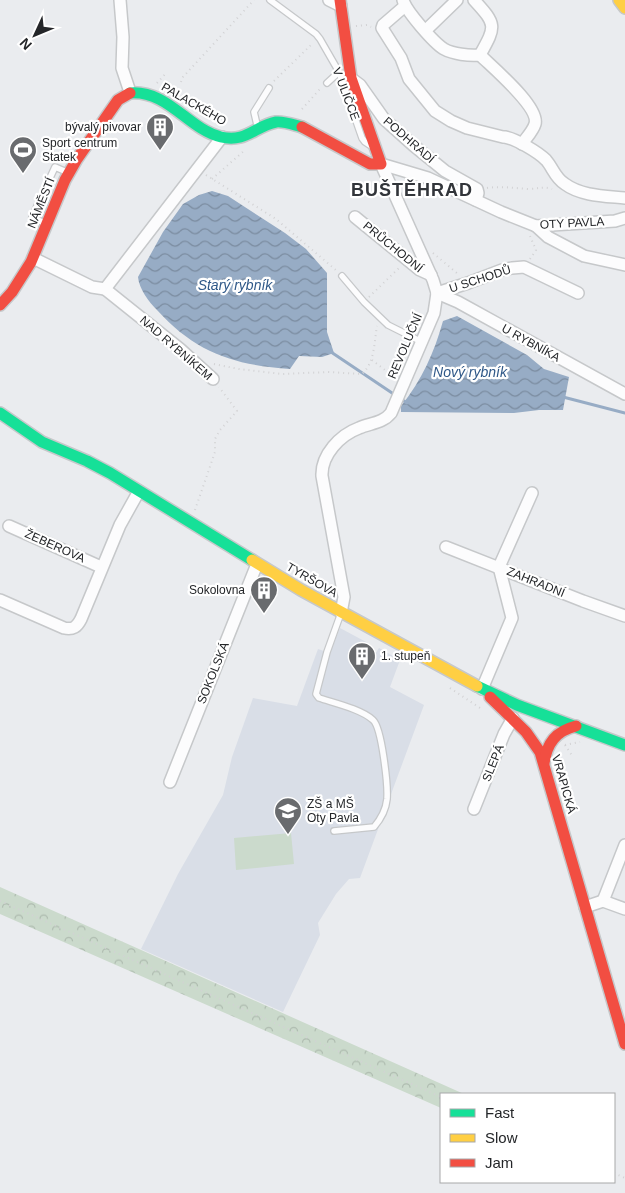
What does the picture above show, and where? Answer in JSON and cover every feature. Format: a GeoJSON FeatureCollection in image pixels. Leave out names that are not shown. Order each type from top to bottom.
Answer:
{"type":"FeatureCollection","features":[{"type":"Feature","properties":{"kind":"street"},"geometry":{"type":"LineString","coordinates":[[120,0],[123,37],[122,68],[130,92]]}},
{"type":"Feature","properties":{"kind":"street","name":"REVOLUČNÍ"},"geometry":{"type":"LineString","coordinates":[[329,0],[341,3],[351,78],[356,97],[381,164],[431,275],[437,293],[434,313],[422,342],[400,384],[391,412],[385,419],[349,433],[336,444],[323,463],[322,476],[344,597],[341,613]]}},
{"type":"Feature","properties":{"kind":"street"},"geometry":{"type":"LineString","coordinates":[[426,30],[457,0]]}},
{"type":"Feature","properties":{"kind":"street"},"geometry":{"type":"LineString","coordinates":[[619,0],[625,8]]}},
{"type":"Feature","properties":{"kind":"street"},"geometry":{"type":"LineString","coordinates":[[475,1],[486,14],[492,28],[480,55]]}},
{"type":"Feature","properties":{"kind":"street"},"geometry":{"type":"LineString","coordinates":[[522,144],[534,126],[535,116],[515,88],[480,55],[447,50],[438,44],[404,3],[382,28],[401,58],[410,82],[439,115],[467,128],[512,139],[522,144],[546,160],[556,177],[569,187],[590,194],[625,198]]}},
{"type":"Feature","properties":{"kind":"street","name":"PODHRADÍ"},"geometry":{"type":"LineString","coordinates":[[351,78],[360,85],[384,119],[413,145],[477,195]]}},
{"type":"Feature","properties":{"kind":"street","name":"PALACKÉHO"},"geometry":{"type":"LineString","coordinates":[[130,92],[139,92],[160,100],[208,131],[222,137],[238,138],[274,123],[290,124],[313,133],[370,164],[381,164]]}},
{"type":"Feature","properties":{"kind":"street","name":"NÁMĚSTÍ"},"geometry":{"type":"LineString","coordinates":[[0,305],[18,283],[33,258],[69,173],[86,145],[118,100],[130,92]]}},
{"type":"Feature","properties":{"kind":"street"},"geometry":{"type":"LineString","coordinates":[[33,258],[92,287],[105,289],[222,137]]}},
{"type":"Feature","properties":{"kind":"street","name":"OTY PAVLA"},"geometry":{"type":"LineString","coordinates":[[381,164],[477,195],[532,230],[615,221],[625,218]]}},
{"type":"Feature","properties":{"kind":"street","name":"PRŮCHODNÍ"},"geometry":{"type":"LineString","coordinates":[[356,217],[407,260],[420,270],[431,275]]}},
{"type":"Feature","properties":{"kind":"street"},"geometry":{"type":"LineString","coordinates":[[532,230],[548,236],[584,256],[625,265]]}},
{"type":"Feature","properties":{"kind":"street","name":"U SCHODŮ"},"geometry":{"type":"LineString","coordinates":[[437,293],[512,268],[524,268],[578,293]]}},
{"type":"Feature","properties":{"kind":"street","name":"NAD RYBNÍKEM"},"geometry":{"type":"LineString","coordinates":[[105,289],[180,349],[213,379]]}},
{"type":"Feature","properties":{"kind":"street","name":"U RYBNÍKA"},"geometry":{"type":"LineString","coordinates":[[437,293],[458,302],[625,394]]}},
{"type":"Feature","properties":{"kind":"street","name":"TYRŠOVA"},"geometry":{"type":"LineString","coordinates":[[0,413],[42,442],[93,464],[341,613],[482,689],[517,705],[625,745]]}},
{"type":"Feature","properties":{"kind":"street","name":"ŽEBEROVA"},"geometry":{"type":"LineString","coordinates":[[0,600],[64,628],[73,628],[79,624],[101,567],[120,525],[139,491]]}},
{"type":"Feature","properties":{"kind":"street"},"geometry":{"type":"LineString","coordinates":[[482,689],[512,618],[499,567],[532,493]]}},
{"type":"Feature","properties":{"kind":"street","name":"ŽEBEROVA"},"geometry":{"type":"LineString","coordinates":[[8,526],[101,567]]}},
{"type":"Feature","properties":{"kind":"street","name":"ZAHRADNÍ"},"geometry":{"type":"LineString","coordinates":[[446,547],[625,616]]}},
{"type":"Feature","properties":{"kind":"street","name":"SOKOLSKÁ"},"geometry":{"type":"LineString","coordinates":[[170,782],[257,564]]}},
{"type":"Feature","properties":{"kind":"street","name":"VRAPICKÁ"},"geometry":{"type":"LineString","coordinates":[[482,689],[513,718],[537,746],[544,763],[625,1044]]}},
{"type":"Feature","properties":{"kind":"street","name":"SLEPÁ"},"geometry":{"type":"LineString","coordinates":[[474,809],[504,734],[513,718]]}},
{"type":"Feature","properties":{"kind":"street"},"geometry":{"type":"LineString","coordinates":[[544,763],[546,750],[556,734],[564,729],[576,726]]}},
{"type":"Feature","properties":{"kind":"street"},"geometry":{"type":"LineString","coordinates":[[603,901],[625,845]]}},
{"type":"Feature","properties":{"kind":"street"},"geometry":{"type":"LineString","coordinates":[[585,906],[603,901],[625,909]]}},
{"type":"Feature","properties":{"kind":"lane","name":"V ULIČCE"},"geometry":{"type":"LineString","coordinates":[[270,0],[318,36],[339,72],[362,138],[369,146],[376,148]]}},
{"type":"Feature","properties":{"kind":"lane"},"geometry":{"type":"LineString","coordinates":[[327,83],[339,72]]}},
{"type":"Feature","properties":{"kind":"lane"},"geometry":{"type":"LineString","coordinates":[[258,131],[254,112],[271,85]]}},
{"type":"Feature","properties":{"kind":"lane"},"geometry":{"type":"LineString","coordinates":[[48,225],[32,218],[56,167],[69,173]]}},
{"type":"Feature","properties":{"kind":"lane"},"geometry":{"type":"LineString","coordinates":[[342,276],[378,317],[388,325],[422,342]]}},
{"type":"Feature","properties":{"kind":"lane"},"geometry":{"type":"LineString","coordinates":[[334,831],[374,827],[384,811],[387,799],[381,736],[375,722],[360,712],[319,698],[316,694],[327,652],[341,613]]}},
{"type":"Feature","properties":{"kind":"path"},"geometry":{"type":"LineString","coordinates":[[181,82],[183,77],[254,0]]}},
{"type":"Feature","properties":{"kind":"path"},"geometry":{"type":"LineString","coordinates":[[271,85],[318,36]]}},
{"type":"Feature","properties":{"kind":"path"},"geometry":{"type":"LineString","coordinates":[[302,110],[327,83]]}},
{"type":"Feature","properties":{"kind":"path"},"geometry":{"type":"LineString","coordinates":[[197,170],[276,219],[322,256],[342,276]]}},
{"type":"Feature","properties":{"kind":"path"},"geometry":{"type":"LineString","coordinates":[[477,195],[498,187],[530,189],[545,187],[564,193],[569,187]]}},
{"type":"Feature","properties":{"kind":"path"},"geometry":{"type":"LineString","coordinates":[[525,265],[536,250],[532,230]]}},
{"type":"Feature","properties":{"kind":"path"},"geometry":{"type":"LineString","coordinates":[[417,244],[425,245],[468,283]]}},
{"type":"Feature","properties":{"kind":"path"},"geometry":{"type":"LineString","coordinates":[[364,302],[407,260]]}},
{"type":"Feature","properties":{"kind":"path"},"geometry":{"type":"LineString","coordinates":[[207,361],[216,365],[239,369],[282,374],[328,372],[362,374],[367,370],[372,360],[378,317]]}},
{"type":"Feature","properties":{"kind":"path"},"geometry":{"type":"LineString","coordinates":[[372,360],[400,384]]}},
{"type":"Feature","properties":{"kind":"path","name":"NAD RYBNÍKEM"},"geometry":{"type":"LineString","coordinates":[[188,522],[195,510],[215,452],[215,439],[220,430],[237,411],[213,379]]}},
{"type":"Feature","properties":{"kind":"path"},"geometry":{"type":"LineString","coordinates":[[556,734],[573,757]]}},
{"type":"Feature","properties":{"kind":"path"},"geometry":{"type":"LineString","coordinates":[[565,746],[582,742]]}},
{"type":"Feature","properties":{"kind":"path"},"geometry":{"type":"LineString","coordinates":[[0,901],[440,1097]]}},
{"type":"Feature","properties":{"kind":"shaded area","name":"ZŠ a MŠ Oty Pavla"},"geometry":{"type":"Polygon","coordinates":[[[340,628],[368,643],[363,663],[368,665],[379,648],[400,660],[390,687],[424,705],[360,878],[349,879],[336,894],[318,923],[320,935],[283,1012],[141,949],[178,874],[223,795],[232,757],[253,698],[297,706],[318,649],[330,653],[340,628]]]}},
{"type":"Feature","properties":{"kind":"green space"},"geometry":{"type":"Polygon","coordinates":[[[291,833],[294,864],[236,870],[234,838],[291,833]]]}},
{"type":"Feature","properties":{"kind":"green space"},"geometry":{"type":"Polygon","coordinates":[[[0,887],[462,1093],[440,1093],[440,1108],[0,914],[0,887]]]}},
{"type":"Feature","properties":{"kind":"water","name":"Starý rybník"},"geometry":{"type":"Polygon","coordinates":[[[212,191],[228,196],[285,233],[306,249],[327,273],[327,332],[334,353],[322,357],[299,356],[290,369],[234,360],[201,347],[186,337],[154,307],[142,291],[138,277],[163,232],[183,204],[199,195],[212,191]]]}},
{"type":"Feature","properties":{"kind":"water","name":"Nový rybník"},"geometry":{"type":"Polygon","coordinates":[[[457,316],[527,355],[544,369],[569,377],[563,410],[514,413],[401,412],[401,406],[426,366],[436,344],[443,321],[457,316]]]}},
{"type":"Feature","properties":{"kind":"waterway"},"geometry":{"type":"LineString","coordinates":[[331,352],[407,403]]}},
{"type":"Feature","properties":{"kind":"waterway"},"geometry":{"type":"LineString","coordinates":[[563,397],[625,413]]}},
{"type":"Feature","properties":{"kind":"traffic: fast"},"geometry":{"type":"LineString","coordinates":[[130,93],[156,97],[209,133],[221,137],[237,138],[276,122],[302,127]]}},
{"type":"Feature","properties":{"kind":"traffic: fast"},"geometry":{"type":"LineString","coordinates":[[0,413],[42,442],[110,473],[252,560]]}},
{"type":"Feature","properties":{"kind":"traffic: fast"},"geometry":{"type":"LineString","coordinates":[[477,686],[517,705],[625,745]]}},
{"type":"Feature","properties":{"kind":"traffic: slow"},"geometry":{"type":"LineString","coordinates":[[619,0],[625,8]]}},
{"type":"Feature","properties":{"kind":"traffic: slow"},"geometry":{"type":"LineString","coordinates":[[252,560],[301,590],[477,686]]}},
{"type":"Feature","properties":{"kind":"traffic: jam"},"geometry":{"type":"LineString","coordinates":[[302,127],[370,164],[381,164],[351,78],[340,0]]}},
{"type":"Feature","properties":{"kind":"traffic: jam"},"geometry":{"type":"LineString","coordinates":[[0,305],[12,292],[31,262],[65,180],[77,159],[118,100],[130,93]]}},
{"type":"Feature","properties":{"kind":"traffic: jam"},"geometry":{"type":"LineString","coordinates":[[490,697],[526,732],[540,752],[625,1044]]}},
{"type":"Feature","properties":{"kind":"traffic: jam"},"geometry":{"type":"LineString","coordinates":[[544,763],[547,749],[554,739],[563,731],[576,726]]}},
{"type":"Feature","properties":{"kind":"place","name":"bývalý pivovar"},"geometry":{"type":"Point","coordinates":[160,151]}},
{"type":"Feature","properties":{"kind":"place","name":"Sport centrum Statek"},"geometry":{"type":"Point","coordinates":[23,174]}},
{"type":"Feature","properties":{"kind":"place","name":"Sokolovna"},"geometry":{"type":"Point","coordinates":[264,614]}},
{"type":"Feature","properties":{"kind":"place","name":"1. stupeň"},"geometry":{"type":"Point","coordinates":[362,680]}},
{"type":"Feature","properties":{"kind":"place","name":"ZŠ a MŠ Oty Pavla"},"geometry":{"type":"Point","coordinates":[288,835]}},
{"type":"Feature","properties":{"kind":"district","name":"BUŠTĚHRAD"},"geometry":{"type":"Point","coordinates":[412,190]}}]}
